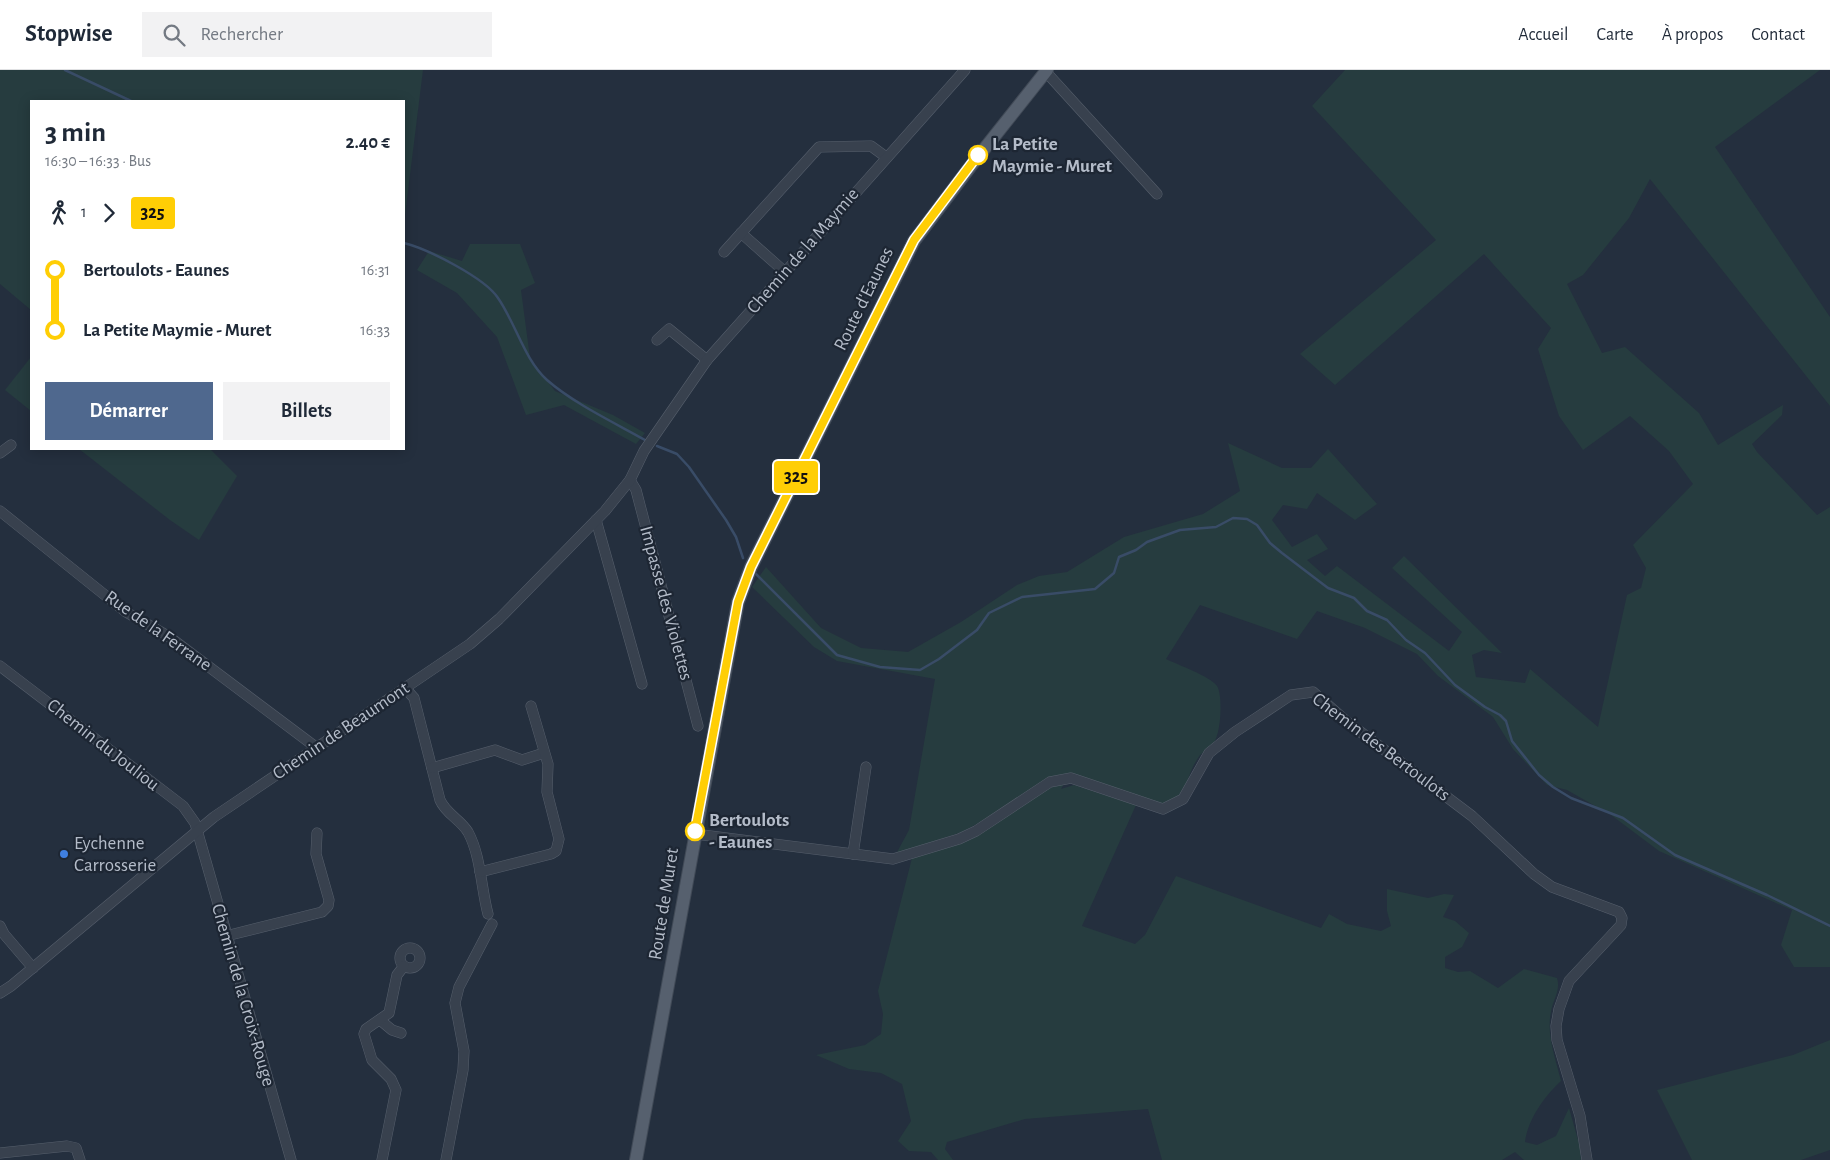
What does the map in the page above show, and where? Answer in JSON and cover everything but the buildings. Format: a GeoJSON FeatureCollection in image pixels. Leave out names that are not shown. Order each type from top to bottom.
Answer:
{"type":"FeatureCollection","features":[{"type":"Feature","properties":{"kind":"main road","name":"Route d'Eaunes"},"geometry":{"type":"LineString","coordinates":[[751,567],[914,240],[964,174],[1047,71]]}},
{"type":"Feature","properties":{"kind":"main road","name":"Route de Muret"},"geometry":{"type":"LineString","coordinates":[[636,1160],[738,602],[751,567]]}},
{"type":"Feature","properties":{"kind":"street","name":"Chemin de la Maymie"},"geometry":{"type":"LineString","coordinates":[[651,440],[707,360],[965,70]]}},
{"type":"Feature","properties":{"kind":"street"},"geometry":{"type":"LineString","coordinates":[[1047,71],[1157,194]]}},
{"type":"Feature","properties":{"kind":"street"},"geometry":{"type":"LineString","coordinates":[[724,252],[815,150],[824,146],[871,146],[886,157]]}},
{"type":"Feature","properties":{"kind":"street"},"geometry":{"type":"LineString","coordinates":[[741,233],[785,272]]}},
{"type":"Feature","properties":{"kind":"street"},"geometry":{"type":"LineString","coordinates":[[658,340],[669,329],[707,360]]}},
{"type":"Feature","properties":{"kind":"street","name":"Chemin de Beaumont"},"geometry":{"type":"LineString","coordinates":[[0,993],[33,968],[199,829],[470,644],[596,520],[630,480],[651,440]]}},
{"type":"Feature","properties":{"kind":"street"},"geometry":{"type":"LineString","coordinates":[[0,453],[11,445]]}},
{"type":"Feature","properties":{"kind":"street","name":"Impasse des Violettes"},"geometry":{"type":"LineString","coordinates":[[630,480],[636,490],[668,607],[667,615],[698,726]]}},
{"type":"Feature","properties":{"kind":"street","name":"Rue de la Ferrane"},"geometry":{"type":"LineString","coordinates":[[0,511],[126,612],[168,636],[317,748]]}},
{"type":"Feature","properties":{"kind":"street"},"geometry":{"type":"LineString","coordinates":[[596,520],[642,684]]}},
{"type":"Feature","properties":{"kind":"street","name":"Chemin du Jouliou"},"geometry":{"type":"LineString","coordinates":[[0,666],[183,806],[199,829]]}},
{"type":"Feature","properties":{"kind":"street"},"geometry":{"type":"LineString","coordinates":[[405,688],[414,698],[442,805],[468,832],[480,872],[488,914]]}},
{"type":"Feature","properties":{"kind":"street","name":"Chemin des Bertoulots"},"geometry":{"type":"LineString","coordinates":[[695,834],[893,859],[959,839],[989,824],[1050,782],[1071,778],[1163,809],[1183,799],[1209,754],[1222,742],[1291,695],[1313,692],[1346,721],[1472,816],[1534,874],[1552,887],[1619,912],[1622,918],[1621,924],[1568,981],[1556,1026],[1557,1040],[1580,1116],[1587,1160]]}},
{"type":"Feature","properties":{"kind":"street"},"geometry":{"type":"LineString","coordinates":[[480,872],[550,854],[556,850],[559,839],[547,792],[549,772],[531,706]]}},
{"type":"Feature","properties":{"kind":"street"},"geometry":{"type":"LineString","coordinates":[[432,768],[495,750],[519,759],[544,753]]}},
{"type":"Feature","properties":{"kind":"street"},"geometry":{"type":"LineString","coordinates":[[853,854],[866,767]]}},
{"type":"Feature","properties":{"kind":"street","name":"Chemin de la Croix-Rouge"},"geometry":{"type":"LineString","coordinates":[[199,829],[212,889],[290,1160]]}},
{"type":"Feature","properties":{"kind":"street"},"geometry":{"type":"LineString","coordinates":[[226,936],[322,912],[328,906],[329,900],[316,854],[317,833]]}},
{"type":"Feature","properties":{"kind":"street"},"geometry":{"type":"LineString","coordinates":[[446,1160],[463,1070],[464,1051],[455,1003],[459,987],[492,924]]}},
{"type":"Feature","properties":{"kind":"street"},"geometry":{"type":"LineString","coordinates":[[0,926],[4,934],[33,968]]}},
{"type":"Feature","properties":{"kind":"street"},"geometry":{"type":"LineString","coordinates":[[382,1160],[396,1090],[391,1078],[372,1060],[364,1034],[366,1029],[380,1020],[391,1009],[397,975],[404,966]]}},
{"type":"Feature","properties":{"kind":"street"},"geometry":{"type":"LineString","coordinates":[[380,1020],[392,1030],[401,1033]]}},
{"type":"Feature","properties":{"kind":"street"},"geometry":{"type":"LineString","coordinates":[[0,1153],[67,1146],[76,1148],[80,1160]]}},
{"type":"Feature","properties":{"kind":"green space"},"geometry":{"type":"Polygon","coordinates":[[[0,70],[423,70],[405,215],[405,100],[30,100],[30,309],[0,284],[0,70]]]}},
{"type":"Feature","properties":{"kind":"green space"},"geometry":{"type":"Polygon","coordinates":[[[1345,70],[1820,70],[1715,147],[1830,317],[1830,406],[1650,179],[1629,218],[1583,275],[1567,284],[1602,353],[1625,347],[1699,413],[1718,445],[1783,405],[1782,415],[1752,444],[1757,452],[1817,515],[1830,507],[1830,967],[1794,967],[1781,945],[1792,910],[1659,851],[1611,815],[1567,790],[1547,785],[1513,749],[1493,717],[1438,676],[1417,654],[1365,628],[1317,611],[1297,639],[1200,605],[1166,659],[1201,675],[1217,686],[1221,705],[1220,723],[1214,742],[1198,758],[1182,791],[1171,801],[1163,804],[1070,773],[1061,789],[1074,785],[1136,805],[1082,926],[1135,944],[1145,935],[1176,876],[1321,928],[1329,914],[1347,924],[1381,931],[1391,926],[1387,911],[1387,889],[1428,898],[1444,894],[1454,895],[1443,917],[1455,921],[1469,933],[1462,947],[1445,957],[1445,968],[1458,972],[1470,971],[1498,988],[1524,969],[1557,978],[1558,987],[1551,1012],[1550,1029],[1552,1047],[1561,1081],[1533,1117],[1525,1142],[1537,1145],[1556,1136],[1569,1108],[1580,1147],[1581,1160],[1524,1160],[1515,1152],[1502,1160],[1162,1160],[1148,1109],[1025,1119],[947,1142],[945,1149],[953,1160],[938,1160],[931,1152],[909,1151],[898,1141],[911,1121],[902,1084],[881,1073],[849,1069],[816,1055],[865,1045],[881,1034],[883,1014],[878,991],[912,858],[946,848],[977,834],[993,815],[962,832],[896,854],[909,830],[935,679],[837,661],[814,647],[752,587],[766,567],[821,628],[861,648],[908,652],[961,622],[1017,585],[1039,576],[1067,572],[1124,537],[1203,514],[1240,491],[1228,443],[1282,468],[1311,468],[1328,449],[1377,504],[1355,520],[1317,493],[1307,509],[1283,505],[1272,520],[1292,547],[1317,534],[1328,549],[1307,560],[1325,576],[1337,566],[1449,651],[1462,632],[1392,568],[1404,556],[1502,653],[1484,650],[1472,655],[1476,677],[1525,683],[1530,669],[1598,727],[1627,595],[1641,588],[1646,568],[1633,545],[1693,484],[1669,451],[1630,416],[1583,450],[1559,416],[1538,349],[1551,328],[1484,254],[1335,385],[1300,354],[1436,240],[1312,106],[1345,70]]]}},
{"type":"Feature","properties":{"kind":"green space"},"geometry":{"type":"Polygon","coordinates":[[[470,244],[520,244],[535,283],[521,290],[530,358],[555,391],[613,415],[645,433],[636,444],[564,405],[526,415],[497,337],[457,293],[417,270],[429,251],[462,261],[470,244]]]}},
{"type":"Feature","properties":{"kind":"green space"},"geometry":{"type":"Polygon","coordinates":[[[30,358],[30,410],[5,390],[30,358]]]}},
{"type":"Feature","properties":{"kind":"green space"},"geometry":{"type":"Polygon","coordinates":[[[80,450],[211,450],[237,476],[199,540],[170,520],[80,450]]]}},
{"type":"Feature","properties":{"kind":"green space"},"geometry":{"type":"Polygon","coordinates":[[[1830,1040],[1830,1150],[1801,1160],[1692,1160],[1657,1090],[1793,1055],[1830,1040]]]}},
{"type":"Feature","properties":{"kind":"waterway"},"geometry":{"type":"LineString","coordinates":[[65,70],[129,100]]}},
{"type":"Feature","properties":{"kind":"waterway"},"geometry":{"type":"LineString","coordinates":[[405,243],[427,251],[455,265],[491,290],[504,308],[532,362],[547,380],[582,405],[645,440]]}},
{"type":"Feature","properties":{"kind":"waterway"},"geometry":{"type":"LineString","coordinates":[[657,446],[677,454],[689,467],[726,520],[736,537],[743,558]]}},
{"type":"Feature","properties":{"kind":"waterway"},"geometry":{"type":"LineString","coordinates":[[756,574],[837,655],[880,667],[920,670],[939,659],[977,630],[989,613],[1022,597],[1095,589],[1114,573],[1119,557],[1136,550],[1147,542],[1180,530],[1216,527],[1233,518],[1247,519],[1257,525],[1270,543],[1328,588],[1354,598],[1367,611],[1387,620],[1406,640],[1425,653],[1455,685],[1485,707],[1500,715],[1506,721],[1512,741],[1539,775],[1553,787],[1571,798],[1623,818],[1675,855],[1767,895],[1830,926]]}},
{"type":"Feature","properties":{"kind":"bus line","name":"325"},"geometry":{"type":"LineString","coordinates":[[695,831],[738,602],[751,567],[914,240],[978,155]]}},
{"type":"Feature","properties":{"kind":"place","name":"La Petite Maymie - Muret"},"geometry":{"type":"Point","coordinates":[978,155]}},
{"type":"Feature","properties":{"kind":"place","name":"Bertoulots - Eaunes"},"geometry":{"type":"Point","coordinates":[695,831]}},
{"type":"Feature","properties":{"kind":"place","name":"Eychenne Carrosserie"},"geometry":{"type":"Point","coordinates":[64,854]}}]}
